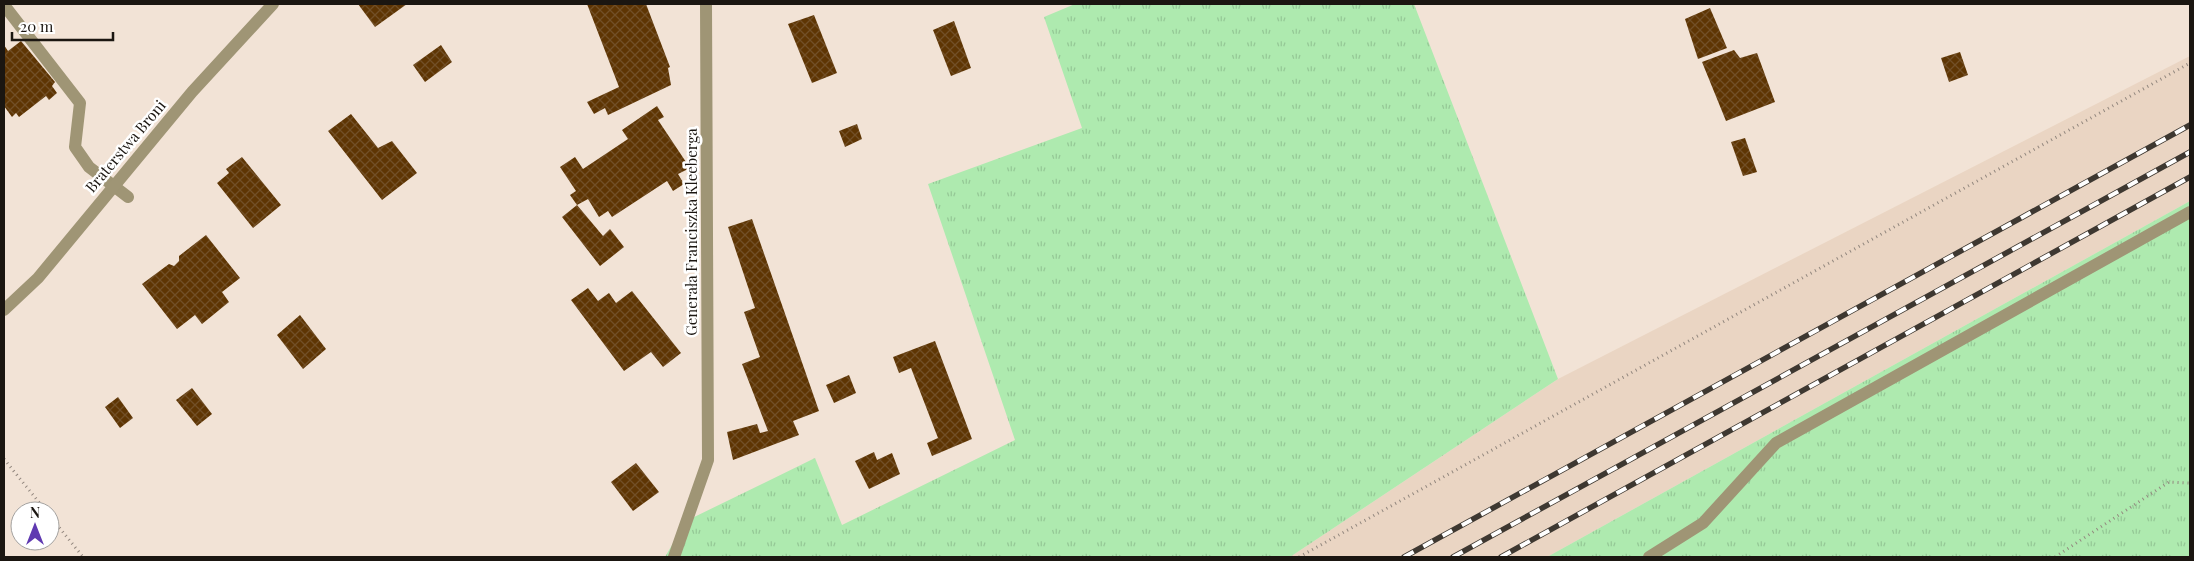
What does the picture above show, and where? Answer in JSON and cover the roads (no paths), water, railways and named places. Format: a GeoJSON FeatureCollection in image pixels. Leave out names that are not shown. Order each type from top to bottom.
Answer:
{"type":"FeatureCollection","features":[{"type":"Feature","properties":{"kind":"street","name":"Braterstwa Broni"},"geometry":{"type":"LineString","coordinates":[[4,310],[38,278],[113,185],[192,92],[273,4]]}},
{"type":"Feature","properties":{"kind":"street","name":"Generała Franciszka Kleeberga"},"geometry":{"type":"LineString","coordinates":[[674,557],[708,460],[706,4]]}},
{"type":"Feature","properties":{"kind":"street"},"geometry":{"type":"LineString","coordinates":[[4,5],[80,103],[75,148],[89,167],[128,197]]}},
{"type":"Feature","properties":{"kind":"street"},"geometry":{"type":"LineString","coordinates":[[1649,557],[1703,523],[1776,443],[2190,212]]}},
{"type":"Feature","properties":{"kind":"railway"},"geometry":{"type":"LineString","coordinates":[[1404,557],[2190,125]]}},
{"type":"Feature","properties":{"kind":"railway"},"geometry":{"type":"LineString","coordinates":[[1453,557],[2190,152]]}},
{"type":"Feature","properties":{"kind":"railway"},"geometry":{"type":"LineString","coordinates":[[1501,557],[2190,177]]}}]}
